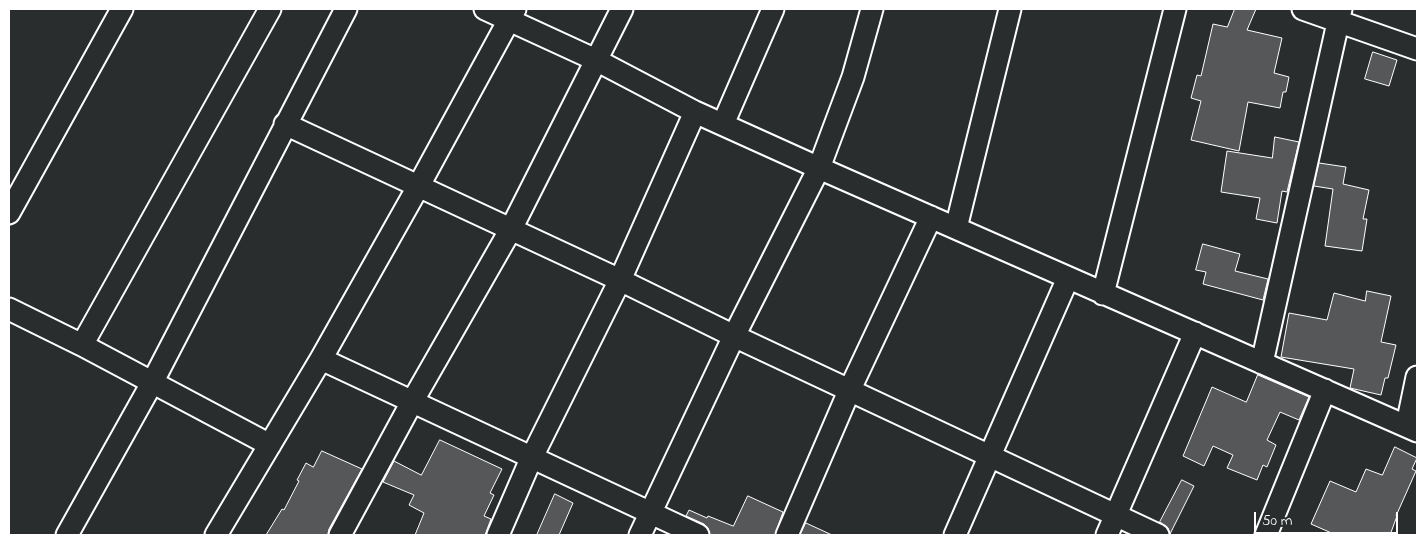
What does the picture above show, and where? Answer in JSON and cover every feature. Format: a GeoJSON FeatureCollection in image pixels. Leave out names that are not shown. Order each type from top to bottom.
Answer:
{"type":"FeatureCollection","features":[{"type":"Feature","properties":{"kind":"street"},"geometry":{"type":"LineString","coordinates":[[9,213],[122,9]]}},
{"type":"Feature","properties":{"kind":"street"},"geometry":{"type":"LineString","coordinates":[[82,345],[270,9]]}},
{"type":"Feature","properties":{"kind":"street"},"geometry":{"type":"LineString","coordinates":[[67,535],[152,383],[346,9]]}},
{"type":"Feature","properties":{"kind":"street"},"geometry":{"type":"LineString","coordinates":[[485,9],[512,14],[695,112],[1103,294],[1412,428],[1417,376]]}},
{"type":"Feature","properties":{"kind":"street"},"geometry":{"type":"LineString","coordinates":[[340,535],[412,402],[511,229],[622,9]]}},
{"type":"Feature","properties":{"kind":"street"},"geometry":{"type":"LineString","coordinates":[[722,124],[773,9]]}},
{"type":"Feature","properties":{"kind":"street"},"geometry":{"type":"LineString","coordinates":[[640,535],[734,336],[819,168],[853,77],[872,9]]}},
{"type":"Feature","properties":{"kind":"street"},"geometry":{"type":"LineString","coordinates":[[956,228],[1010,9]]}},
{"type":"Feature","properties":{"kind":"street"},"geometry":{"type":"LineString","coordinates":[[1103,294],[1175,9]]}},
{"type":"Feature","properties":{"kind":"street"},"geometry":{"type":"LineString","coordinates":[[1303,9],[1339,15],[1417,49]]}},
{"type":"Feature","properties":{"kind":"street"},"geometry":{"type":"LineString","coordinates":[[216,535],[320,359],[418,187],[512,14]]}},
{"type":"Feature","properties":{"kind":"street"},"geometry":{"type":"LineString","coordinates":[[1262,363],[1339,15]]}},
{"type":"Feature","properties":{"kind":"street"},"geometry":{"type":"LineString","coordinates":[[498,535],[531,459],[620,280],[695,112]]}},
{"type":"Feature","properties":{"kind":"street"},"geometry":{"type":"LineString","coordinates":[[285,124],[620,280],[734,336],[1158,535]]}},
{"type":"Feature","properties":{"kind":"street"},"geometry":{"type":"LineString","coordinates":[[787,535],[850,389],[930,217]]}},
{"type":"Feature","properties":{"kind":"street"},"geometry":{"type":"LineString","coordinates":[[954,535],[1068,278]]}},
{"type":"Feature","properties":{"kind":"street"},"geometry":{"type":"LineString","coordinates":[[9,308],[270,444]]}},
{"type":"Feature","properties":{"kind":"street"},"geometry":{"type":"LineString","coordinates":[[1107,535],[1195,333]]}},
{"type":"Feature","properties":{"kind":"street"},"geometry":{"type":"LineString","coordinates":[[320,359],[531,459],[698,535]]}},
{"type":"Feature","properties":{"kind":"street"},"geometry":{"type":"LineString","coordinates":[[1266,535],[1325,390]]}},
{"type":"Feature","properties":{"kind":"building"},"geometry":{"type":"Polygon","coordinates":[[[1235,9],[1256,9],[1247,30],[1282,38],[1274,73],[1289,77],[1286,92],[1283,92],[1280,108],[1248,102],[1239,151],[1191,140],[1201,101],[1191,98],[1197,75],[1201,76],[1213,24],[1227,27],[1235,9]]]}},
{"type":"Feature","properties":{"kind":"building"},"geometry":{"type":"Polygon","coordinates":[[[1373,52],[1397,60],[1389,86],[1365,79],[1373,52]]]}},
{"type":"Feature","properties":{"kind":"building"},"geometry":{"type":"Polygon","coordinates":[[[1275,137],[1299,142],[1287,192],[1282,191],[1277,223],[1256,219],[1260,198],[1221,192],[1227,151],[1272,158],[1275,137]]]}},
{"type":"Feature","properties":{"kind":"building"},"geometry":{"type":"Polygon","coordinates":[[[1319,163],[1346,167],[1343,184],[1369,190],[1363,219],[1367,219],[1362,251],[1325,246],[1333,189],[1314,186],[1319,163]]]}},
{"type":"Feature","properties":{"kind":"building"},"geometry":{"type":"Polygon","coordinates":[[[1203,244],[1240,254],[1235,271],[1268,279],[1263,300],[1203,284],[1206,272],[1196,270],[1203,244]]]}},
{"type":"Feature","properties":{"kind":"building"},"geometry":{"type":"Polygon","coordinates":[[[1367,291],[1391,296],[1381,342],[1396,345],[1388,378],[1385,378],[1381,395],[1350,388],[1354,369],[1281,357],[1289,313],[1327,320],[1334,293],[1365,301],[1367,291]]]}},
{"type":"Feature","properties":{"kind":"building"},"geometry":{"type":"Polygon","coordinates":[[[1258,375],[1309,397],[1299,420],[1280,412],[1267,440],[1276,445],[1267,467],[1263,465],[1257,480],[1227,468],[1233,455],[1213,446],[1204,466],[1183,456],[1212,387],[1246,402],[1258,375]]]}},
{"type":"Feature","properties":{"kind":"building"},"geometry":{"type":"Polygon","coordinates":[[[440,440],[502,469],[490,493],[494,495],[484,516],[491,519],[485,535],[415,535],[424,513],[409,505],[414,495],[383,482],[394,461],[421,475],[440,440]]]}},
{"type":"Feature","properties":{"kind":"building"},"geometry":{"type":"Polygon","coordinates":[[[1395,447],[1417,458],[1412,469],[1416,471],[1396,516],[1390,535],[1336,535],[1311,524],[1330,481],[1356,492],[1366,469],[1382,475],[1395,447]]]}},
{"type":"Feature","properties":{"kind":"building"},"geometry":{"type":"Polygon","coordinates":[[[322,451],[362,469],[329,529],[328,535],[266,535],[282,509],[284,510],[306,463],[313,467],[322,451]]]}},
{"type":"Feature","properties":{"kind":"building"},"geometry":{"type":"Polygon","coordinates":[[[1182,480],[1194,486],[1170,534],[1168,528],[1160,522],[1182,480]]]}},
{"type":"Feature","properties":{"kind":"building"},"geometry":{"type":"Polygon","coordinates":[[[555,494],[573,503],[559,535],[537,535],[555,494]]]}},
{"type":"Feature","properties":{"kind":"building"},"geometry":{"type":"Polygon","coordinates":[[[748,496],[783,512],[775,535],[710,535],[708,528],[704,524],[686,516],[689,510],[733,526],[748,496]]]}},
{"type":"Feature","properties":{"kind":"building"},"geometry":{"type":"Polygon","coordinates":[[[806,523],[832,535],[800,535],[806,523]]]}}]}
